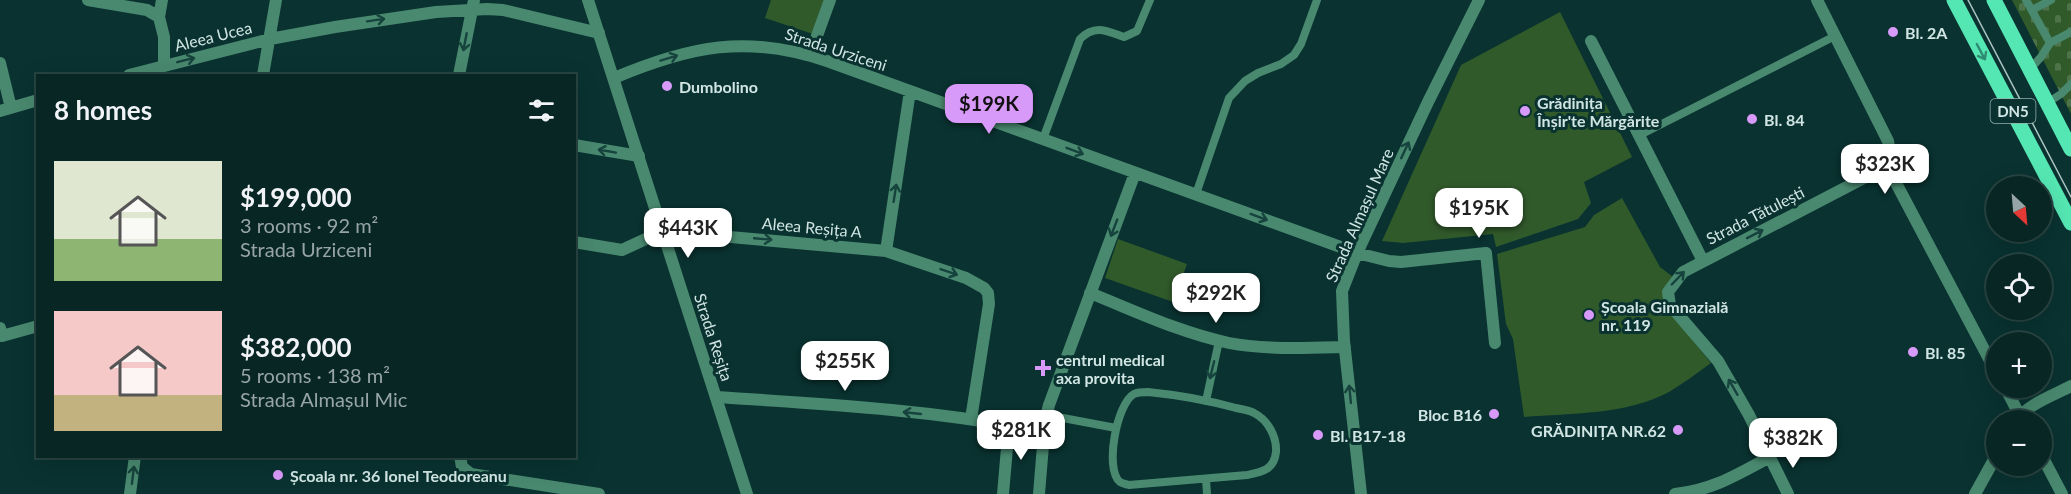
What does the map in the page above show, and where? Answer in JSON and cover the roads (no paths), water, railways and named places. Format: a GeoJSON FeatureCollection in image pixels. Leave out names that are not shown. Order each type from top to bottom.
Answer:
{"type":"FeatureCollection","features":[{"type":"Feature","properties":{"kind":"main road","name":"DN5"},"geometry":{"type":"LineString","coordinates":[[1954,0],[2071,223]]}},
{"type":"Feature","properties":{"kind":"main road","name":"DN5"},"geometry":{"type":"LineString","coordinates":[[1994,0],[2071,149]]}},
{"type":"Feature","properties":{"kind":"street","name":"Aleea Ucea"},"geometry":{"type":"LineString","coordinates":[[88,0],[147,10],[159,16]]}},
{"type":"Feature","properties":{"kind":"street","name":"Aleea Ucea"},"geometry":{"type":"LineString","coordinates":[[162,0],[159,16],[164,37],[164,66]]}},
{"type":"Feature","properties":{"kind":"street","name":"Aleea Ucea"},"geometry":{"type":"LineString","coordinates":[[263,74],[276,0]]}},
{"type":"Feature","properties":{"kind":"street"},"geometry":{"type":"LineString","coordinates":[[522,0],[526,14]]}},
{"type":"Feature","properties":{"kind":"street","name":"Strada Reșița"},"geometry":{"type":"LineString","coordinates":[[588,0],[747,494]]}},
{"type":"Feature","properties":{"kind":"street"},"geometry":{"type":"LineString","coordinates":[[810,55],[830,0]]}},
{"type":"Feature","properties":{"kind":"street","name":"Strada Almașul Mare"},"geometry":{"type":"LineString","coordinates":[[1361,494],[1341,298],[1346,281],[1428,102],[1479,0]]}},
{"type":"Feature","properties":{"kind":"street"},"geometry":{"type":"LineString","coordinates":[[1817,0],[1888,141],[1890,152],[1887,166],[1986,353]]}},
{"type":"Feature","properties":{"kind":"street","name":"Aleea Ucea"},"geometry":{"type":"LineString","coordinates":[[133,74],[270,39],[473,5],[526,14],[599,33]]}},
{"type":"Feature","properties":{"kind":"street"},"geometry":{"type":"LineString","coordinates":[[459,74],[473,5]]}},
{"type":"Feature","properties":{"kind":"street"},"geometry":{"type":"LineString","coordinates":[[1591,41],[1703,261]]}},
{"type":"Feature","properties":{"kind":"street","name":"Strada Urziceni"},"geometry":{"type":"LineString","coordinates":[[614,78],[673,56],[710,47],[755,45],[776,47],[810,55],[1358,254],[1389,261],[1401,261],[1486,253],[1496,343]]}},
{"type":"Feature","properties":{"kind":"street"},"geometry":{"type":"LineString","coordinates":[[0,63],[6,109],[36,101]]}},
{"type":"Feature","properties":{"kind":"street"},"geometry":{"type":"LineString","coordinates":[[890,252],[910,91]]}},
{"type":"Feature","properties":{"kind":"street"},"geometry":{"type":"LineString","coordinates":[[576,145],[639,156]]}},
{"type":"Feature","properties":{"kind":"street","name":"Strada Tătulești"},"geometry":{"type":"LineString","coordinates":[[1770,457],[1718,361],[1670,305],[1667,298],[1668,292],[1683,272],[1887,166]]}},
{"type":"Feature","properties":{"kind":"street"},"geometry":{"type":"LineString","coordinates":[[1039,494],[1047,415],[1135,173]]}},
{"type":"Feature","properties":{"kind":"street"},"geometry":{"type":"LineString","coordinates":[[576,242],[622,250],[663,231]]}},
{"type":"Feature","properties":{"kind":"street","name":"Aleea Reșița A"},"geometry":{"type":"LineString","coordinates":[[663,231],[890,252],[966,278],[984,288],[988,293],[989,304],[971,419]]}},
{"type":"Feature","properties":{"kind":"street"},"geometry":{"type":"LineString","coordinates":[[1090,293],[1171,325],[1219,340],[1250,346],[1345,347]]}},
{"type":"Feature","properties":{"kind":"street"},"geometry":{"type":"LineString","coordinates":[[0,328],[2,336],[36,327]]}},
{"type":"Feature","properties":{"kind":"street"},"geometry":{"type":"LineString","coordinates":[[2029,410],[2071,386]]}},
{"type":"Feature","properties":{"kind":"street"},"geometry":{"type":"LineString","coordinates":[[716,397],[971,419],[1044,432]]}},
{"type":"Feature","properties":{"kind":"street"},"geometry":{"type":"LineString","coordinates":[[1003,494],[1009,424]]}},
{"type":"Feature","properties":{"kind":"street"},"geometry":{"type":"LineString","coordinates":[[1675,494],[1712,491],[1770,457],[1788,494]]}},
{"type":"Feature","properties":{"kind":"street"},"geometry":{"type":"LineString","coordinates":[[130,494],[135,458]]}},
{"type":"Feature","properties":{"kind":"street"},"geometry":{"type":"LineString","coordinates":[[460,458],[462,467],[471,474],[599,494]]}},
{"type":"Feature","properties":{"kind":"street"},"geometry":{"type":"LineString","coordinates":[[1975,494],[1986,474]]}},
{"type":"Feature","properties":{"kind":"street"},"geometry":{"type":"LineString","coordinates":[[2052,475],[2062,494]]}},
{"type":"Feature","properties":{"kind":"lane"},"geometry":{"type":"LineString","coordinates":[[1043,139],[1080,39],[1087,32],[1103,30],[1124,37],[1137,31],[1150,0]]}},
{"type":"Feature","properties":{"kind":"lane"},"geometry":{"type":"LineString","coordinates":[[1196,194],[1229,98],[1245,81],[1257,73],[1281,64],[1294,55],[1301,44],[1317,0]]}},
{"type":"Feature","properties":{"kind":"lane"},"geometry":{"type":"LineString","coordinates":[[2026,0],[2050,43]]}},
{"type":"Feature","properties":{"kind":"lane"},"geometry":{"type":"LineString","coordinates":[[2032,10],[2051,0]]}},
{"type":"Feature","properties":{"kind":"lane"},"geometry":{"type":"LineString","coordinates":[[2030,69],[2050,43],[2071,32]]}},
{"type":"Feature","properties":{"kind":"lane"},"geometry":{"type":"LineString","coordinates":[[1638,136],[1835,36]]}},
{"type":"Feature","properties":{"kind":"lane"},"geometry":{"type":"LineString","coordinates":[[2047,103],[2071,84]]}},
{"type":"Feature","properties":{"kind":"lane"},"geometry":{"type":"LineString","coordinates":[[1206,400],[1219,340]]}},
{"type":"Feature","properties":{"kind":"lane"},"geometry":{"type":"LineString","coordinates":[[1148,392],[1206,400],[1254,413],[1266,422],[1276,447],[1272,466],[1264,472],[1206,479],[1129,485],[1120,482],[1113,462],[1116,428],[1124,405],[1134,394],[1148,392]]}},
{"type":"Feature","properties":{"kind":"lane"},"geometry":{"type":"LineString","coordinates":[[1047,415],[1116,428]]}},
{"type":"Feature","properties":{"kind":"lane"},"geometry":{"type":"LineString","coordinates":[[1206,479],[1207,494]]}},
{"type":"Feature","properties":{"kind":"tram line"},"geometry":{"type":"LineString","coordinates":[[1968,0],[2071,197]]}},
{"type":"Feature","properties":{"kind":"place","name":"Bl. 2A"},"geometry":{"type":"Point","coordinates":[1893,32]}},
{"type":"Feature","properties":{"kind":"place","name":"Dumbolino"},"geometry":{"type":"Point","coordinates":[667,86]}},
{"type":"Feature","properties":{"kind":"place","name":"Grădinița Înșir'te Mărgărite"},"geometry":{"type":"Point","coordinates":[1525,111]}},
{"type":"Feature","properties":{"kind":"place","name":"Bl. 84"},"geometry":{"type":"Point","coordinates":[1752,119]}},
{"type":"Feature","properties":{"kind":"place","name":"Școala Gimnazială nr. 119"},"geometry":{"type":"Point","coordinates":[1589,315]}},
{"type":"Feature","properties":{"kind":"place","name":"Bl. 85"},"geometry":{"type":"Point","coordinates":[1913,352]}},
{"type":"Feature","properties":{"kind":"place","name":"centrul medical axa provita"},"geometry":{"type":"Point","coordinates":[1043,368]}},
{"type":"Feature","properties":{"kind":"place","name":"Bloc B16"},"geometry":{"type":"Point","coordinates":[1494,414]}},
{"type":"Feature","properties":{"kind":"place","name":"GRĂDINIȚA NR.62"},"geometry":{"type":"Point","coordinates":[1678,430]}},
{"type":"Feature","properties":{"kind":"place","name":"Bl. B17-18"},"geometry":{"type":"Point","coordinates":[1318,435]}},
{"type":"Feature","properties":{"kind":"place","name":"Școala nr. 36 Ionel Teodoreanu"},"geometry":{"type":"Point","coordinates":[278,475]}}]}
